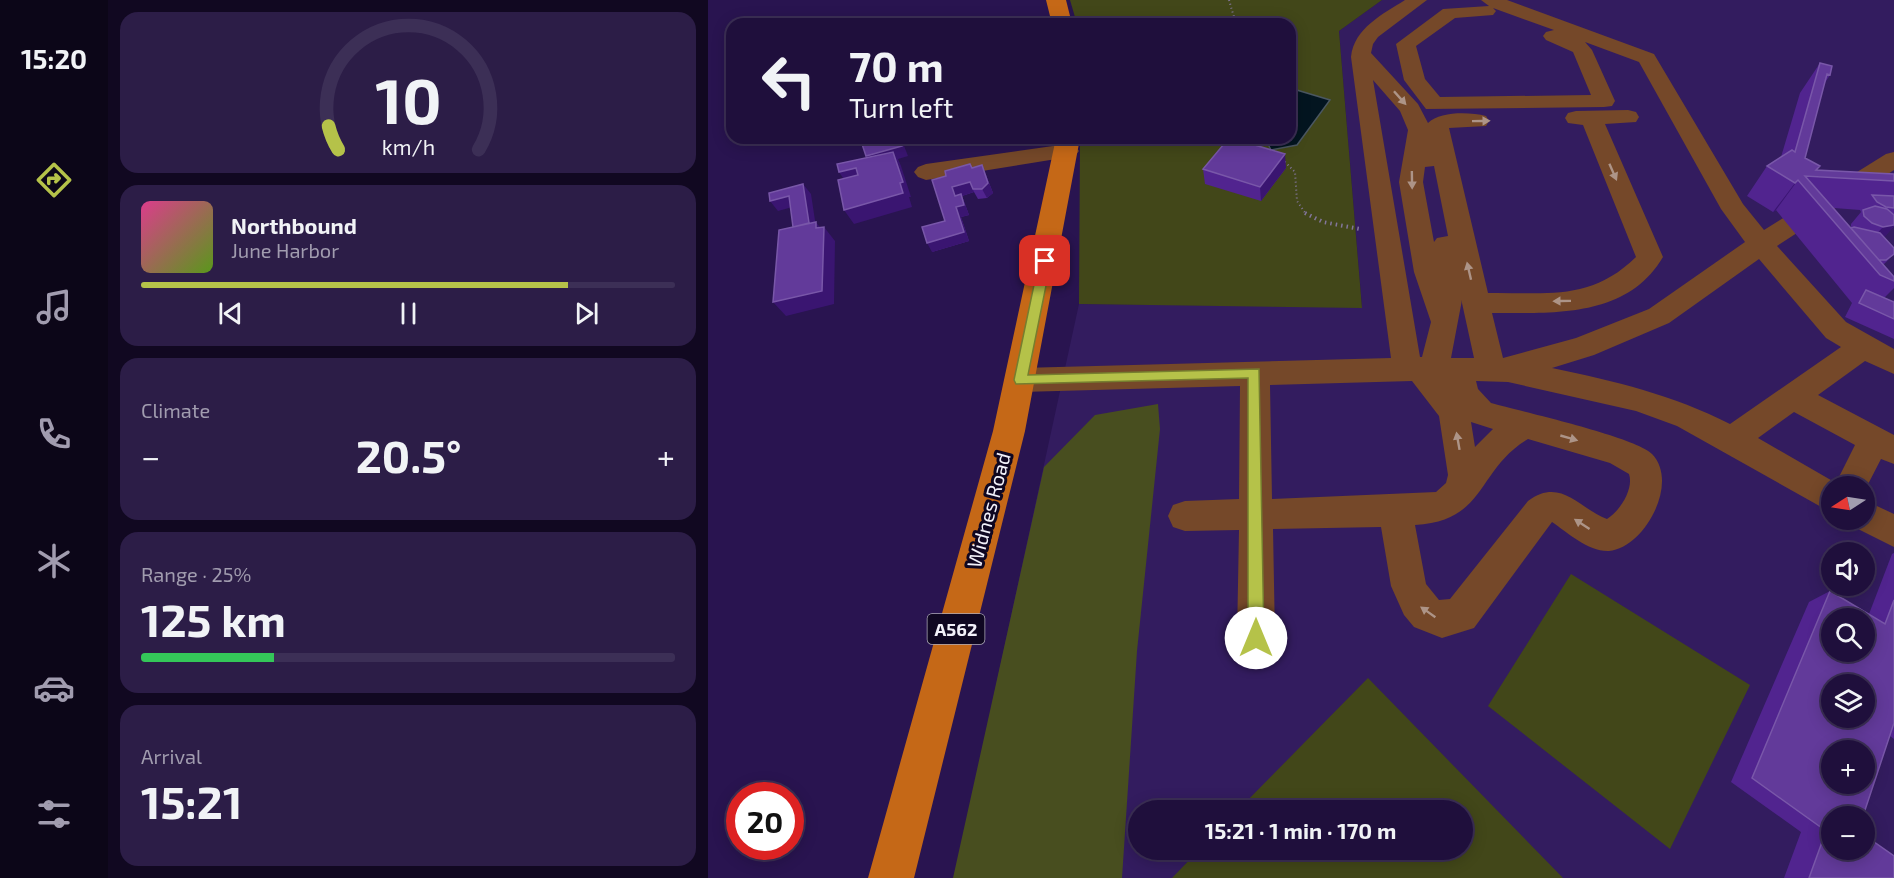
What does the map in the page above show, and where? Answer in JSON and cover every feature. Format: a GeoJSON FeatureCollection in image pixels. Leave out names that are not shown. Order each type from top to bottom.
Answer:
{"type":"FeatureCollection","features":[{"type":"Feature","properties":{"kind":"main road"},"geometry":{"type":"LineString","coordinates":[[1056,0],[1060,18]]}},
{"type":"Feature","properties":{"kind":"main road","name":"Widnes Road"},"geometry":{"type":"LineString","coordinates":[[891,878],[1021,380],[1068,144]]}},
{"type":"Feature","properties":{"kind":"lane"},"geometry":{"type":"LineString","coordinates":[[1396,511],[1408,589],[1417,604],[1430,616],[1447,621],[1461,615],[1540,512],[1548,506],[1560,509],[1599,534],[1610,535],[1624,526],[1646,494],[1647,477],[1641,464],[1619,452],[1481,412],[1465,395],[1460,378],[1385,230],[1365,97],[1361,54],[1364,41],[1371,33],[1418,0]]}},
{"type":"Feature","properties":{"kind":"lane"},"geometry":{"type":"LineString","coordinates":[[1461,490],[1464,475],[1454,417],[1447,401],[1454,369],[1476,303],[1437,124],[1596,112],[1604,101],[1582,50],[1577,45],[1492,5]]}},
{"type":"Feature","properties":{"kind":"lane"},"geometry":{"type":"LineString","coordinates":[[1628,117],[1596,112],[1434,104],[1416,80],[1406,44],[1450,13],[1492,5],[1647,58],[1733,208],[1761,244],[1836,330],[1863,347],[1894,362]]}},
{"type":"Feature","properties":{"kind":"lane"},"geometry":{"type":"LineString","coordinates":[[1361,54],[1410,109],[1417,122],[1419,149],[1412,167],[1411,182],[1427,272],[1445,326],[1454,369]]}},
{"type":"Feature","properties":{"kind":"lane"},"geometry":{"type":"LineString","coordinates":[[1476,303],[1586,300],[1622,284],[1644,267],[1650,257],[1596,112]]}},
{"type":"Feature","properties":{"kind":"lane"},"geometry":{"type":"LineString","coordinates":[[926,172],[1068,144]]}},
{"type":"Feature","properties":{"kind":"lane"},"geometry":{"type":"LineString","coordinates":[[1021,380],[1454,369],[1584,347],[1659,316],[1761,244],[1894,159]]}},
{"type":"Feature","properties":{"kind":"lane"},"geometry":{"type":"LineString","coordinates":[[1732,440],[1863,347]]}},
{"type":"Feature","properties":{"kind":"lane"},"geometry":{"type":"LineString","coordinates":[[1454,369],[1639,399],[1688,417],[1821,492]]}},
{"type":"Feature","properties":{"kind":"lane"},"geometry":{"type":"LineString","coordinates":[[1255,373],[1256,638]]}},
{"type":"Feature","properties":{"kind":"lane"},"geometry":{"type":"LineString","coordinates":[[1792,397],[1884,445],[1859,476]]}},
{"type":"Feature","properties":{"kind":"lane"},"geometry":{"type":"LineString","coordinates":[[1185,516],[1396,511],[1430,509],[1446,505],[1461,490],[1504,435],[1529,426]]}},
{"type":"Feature","properties":{"kind":"lane"},"geometry":{"type":"LineString","coordinates":[[1875,521],[1894,531]]}},
{"type":"Feature","properties":{"kind":"path"},"geometry":{"type":"LineString","coordinates":[[1229,0],[1233,2],[1235,18]]}},
{"type":"Feature","properties":{"kind":"path"},"geometry":{"type":"LineString","coordinates":[[1278,157],[1295,172],[1297,201],[1305,214],[1343,227],[1385,230]]}},
{"type":"Feature","properties":{"kind":"shaded area"},"geometry":{"type":"Polygon","coordinates":[[[1382,0],[1894,0],[1894,878],[954,878],[1079,304],[1362,307],[1339,31],[1382,0]]]}},
{"type":"Feature","properties":{"kind":"green space"},"geometry":{"type":"Polygon","coordinates":[[[1070,0],[1382,0],[1339,31],[1362,308],[1079,304],[1080,144],[1296,144],[1296,18],[1075,18],[1070,0]]]}},
{"type":"Feature","properties":{"kind":"green space"},"geometry":{"type":"Polygon","coordinates":[[[1158,404],[1160,429],[1137,651],[1122,878],[953,878],[1044,467],[1095,415],[1158,404]]]}},
{"type":"Feature","properties":{"kind":"green space"},"geometry":{"type":"Polygon","coordinates":[[[1571,574],[1750,685],[1670,849],[1488,706],[1571,574]]]}},
{"type":"Feature","properties":{"kind":"green space"},"geometry":{"type":"Polygon","coordinates":[[[1368,678],[1563,878],[1172,878],[1189,860],[1473,860],[1473,800],[1248,800],[1368,678]]]}},
{"type":"Feature","properties":{"kind":"water"},"geometry":{"type":"Polygon","coordinates":[[[1296,90],[1330,100],[1297,145],[1271,150],[1268,144],[1296,144],[1296,90]]]}},
{"type":"Feature","properties":{"kind":"building"},"geometry":{"type":"Polygon","coordinates":[[[1820,63],[1832,66],[1830,75],[1827,74],[1805,158],[1820,166],[1816,170],[1894,174],[1894,181],[1805,176],[1894,277],[1894,281],[1880,275],[1798,180],[1795,183],[1767,166],[1792,150],[1795,152],[1820,63]]]}},
{"type":"Feature","properties":{"kind":"building"},"geometry":{"type":"Polygon","coordinates":[[[862,144],[901,144],[902,146],[866,156],[862,144]]]}},
{"type":"Feature","properties":{"kind":"building"},"geometry":{"type":"Polygon","coordinates":[[[1224,144],[1251,144],[1285,154],[1260,187],[1203,169],[1224,144]]]}},
{"type":"Feature","properties":{"kind":"building"},"geometry":{"type":"Polygon","coordinates":[[[893,152],[903,182],[900,183],[903,193],[844,210],[838,180],[858,175],[856,168],[839,172],[837,164],[893,152]]]}},
{"type":"Feature","properties":{"kind":"building"},"geometry":{"type":"Polygon","coordinates":[[[970,164],[972,168],[982,165],[988,183],[982,189],[973,189],[970,182],[952,187],[955,196],[961,194],[964,205],[956,207],[964,232],[927,243],[922,227],[945,221],[932,180],[946,176],[945,171],[970,164]]]}},
{"type":"Feature","properties":{"kind":"building"},"geometry":{"type":"Polygon","coordinates":[[[803,184],[809,223],[793,227],[789,196],[770,201],[769,193],[803,184]]]}},
{"type":"Feature","properties":{"kind":"building"},"geometry":{"type":"Polygon","coordinates":[[[1872,195],[1894,196],[1894,208],[1877,202],[1872,195]]]}},
{"type":"Feature","properties":{"kind":"building"},"geometry":{"type":"Polygon","coordinates":[[[1875,206],[1887,209],[1894,215],[1894,225],[1883,227],[1872,223],[1864,216],[1863,210],[1875,206]]]}},
{"type":"Feature","properties":{"kind":"building"},"geometry":{"type":"Polygon","coordinates":[[[816,222],[816,228],[824,227],[822,291],[773,302],[779,230],[816,222]]]}},
{"type":"Feature","properties":{"kind":"building"},"geometry":{"type":"Polygon","coordinates":[[[1851,228],[1880,233],[1894,248],[1894,254],[1886,260],[1879,260],[1851,228]]]}},
{"type":"Feature","properties":{"kind":"building"},"geometry":{"type":"Polygon","coordinates":[[[1866,290],[1894,302],[1894,319],[1859,303],[1866,290]]]}},
{"type":"Feature","properties":{"kind":"building"},"geometry":{"type":"Polygon","coordinates":[[[1828,596],[1838,596],[1858,608],[1823,608],[1828,596]]]}},
{"type":"Feature","properties":{"kind":"building"},"geometry":{"type":"Polygon","coordinates":[[[1894,600],[1894,723],[1875,780],[1875,740],[1821,740],[1821,794],[1870,794],[1866,806],[1821,806],[1821,827],[1752,778],[1821,613],[1821,662],[1875,662],[1875,618],[1885,624],[1894,600]]]}},
{"type":"Feature","properties":{"kind":"building"},"geometry":{"type":"Polygon","coordinates":[[[1875,843],[1894,856],[1894,878],[1809,878],[1821,845],[1821,860],[1875,860],[1875,843]]]}},
{"type":"Feature","properties":{"kind":"route"},"geometry":{"type":"LineString","coordinates":[[1045,261],[1021,380],[1255,373],[1256,638]]}}]}
